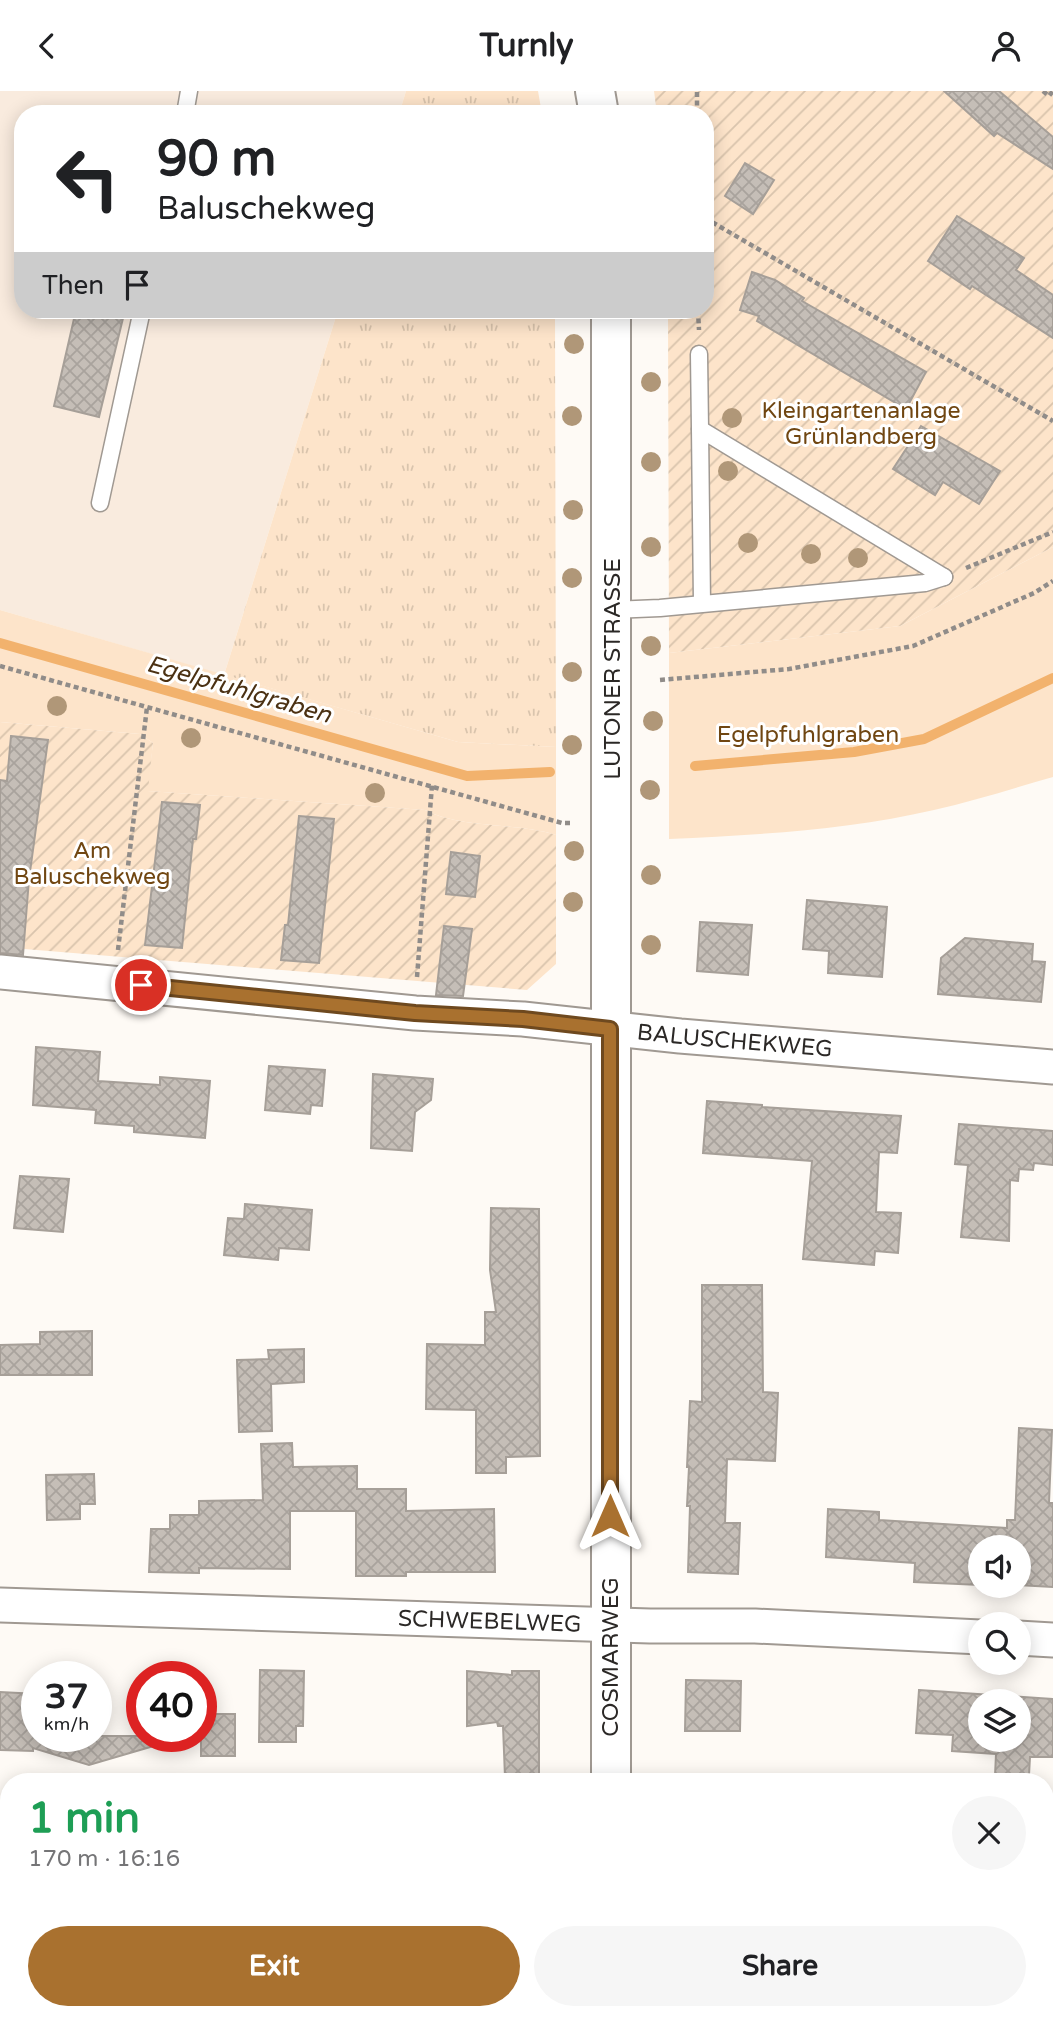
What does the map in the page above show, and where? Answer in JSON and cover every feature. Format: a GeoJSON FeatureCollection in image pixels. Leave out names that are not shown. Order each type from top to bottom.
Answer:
{"type":"FeatureCollection","features":[{"type":"Feature","properties":{"kind":"street","name":"LUTONER STRASSE"},"geometry":{"type":"LineString","coordinates":[[610,1029],[611,319]]}},
{"type":"Feature","properties":{"kind":"street","name":"BALUSCHEKWEG"},"geometry":{"type":"LineString","coordinates":[[0,971],[415,1013],[523,1019],[610,1029],[1053,1067]]}},
{"type":"Feature","properties":{"kind":"street","name":"COSMARWEG"},"geometry":{"type":"LineString","coordinates":[[610,1029],[611,1773]]}},
{"type":"Feature","properties":{"kind":"street","name":"SCHWEBELWEG"},"geometry":{"type":"LineString","coordinates":[[0,1605],[755,1626],[968,1636]]}},
{"type":"Feature","properties":{"kind":"street"},"geometry":{"type":"LineString","coordinates":[[1031,1639],[1053,1640]]}},
{"type":"Feature","properties":{"kind":"lane"},"geometry":{"type":"LineString","coordinates":[[100,503],[140,319]]}},
{"type":"Feature","properties":{"kind":"lane"},"geometry":{"type":"LineString","coordinates":[[699,354],[702,603]]}},
{"type":"Feature","properties":{"kind":"lane"},"geometry":{"type":"LineString","coordinates":[[700,429],[943,577]]}},
{"type":"Feature","properties":{"kind":"lane"},"geometry":{"type":"LineString","coordinates":[[612,610],[660,608],[925,583],[943,577]]}},
{"type":"Feature","properties":{"kind":"path"},"geometry":{"type":"LineString","coordinates":[[1043,91],[1052,95]]}},
{"type":"Feature","properties":{"kind":"path"},"geometry":{"type":"LineString","coordinates":[[714,223],[1053,421]]}},
{"type":"Feature","properties":{"kind":"path"},"geometry":{"type":"LineString","coordinates":[[943,577],[1053,532]]}},
{"type":"Feature","properties":{"kind":"path"},"geometry":{"type":"LineString","coordinates":[[660,680],[789,669],[913,646],[1034,593],[1053,581]]}},
{"type":"Feature","properties":{"kind":"path"},"geometry":{"type":"LineString","coordinates":[[0,666],[562,823]]}},
{"type":"Feature","properties":{"kind":"path"},"geometry":{"type":"LineString","coordinates":[[114,982],[147,706]]}},
{"type":"Feature","properties":{"kind":"path"},"geometry":{"type":"LineString","coordinates":[[415,1013],[432,785]]}},
{"type":"Feature","properties":{"kind":"shaded area"},"geometry":{"type":"Polygon","coordinates":[[[0,91],[406,91],[402,105],[14,105],[14,319],[335,319],[224,675],[0,610],[0,91]]]}},
{"type":"Feature","properties":{"kind":"green space"},"geometry":{"type":"Polygon","coordinates":[[[406,91],[538,91],[540,105],[402,105],[406,91]]]}},
{"type":"Feature","properties":{"kind":"green space","name":"Kleingartenanlage Grünlandberg"},"geometry":{"type":"Polygon","coordinates":[[[654,91],[1053,91],[1053,547],[900,626],[669,653],[668,319],[714,319],[714,105],[656,105],[654,91]]]}},
{"type":"Feature","properties":{"kind":"green space"},"geometry":{"type":"Polygon","coordinates":[[[335,319],[555,319],[556,747],[458,742],[224,675],[335,319]]]}},
{"type":"Feature","properties":{"kind":"green space","name":"Egelpfuhlgraben"},"geometry":{"type":"Polygon","coordinates":[[[1053,547],[1053,777],[901,817],[835,827],[669,839],[669,653],[900,626],[1053,547]]]}},
{"type":"Feature","properties":{"kind":"green space","name":"Egelpfuhlgraben"},"geometry":{"type":"Polygon","coordinates":[[[0,610],[458,742],[556,747],[556,835],[456,820],[425,810],[147,791],[153,743],[140,734],[0,722],[0,610]]]}},
{"type":"Feature","properties":{"kind":"green space","name":"Am Baluschekweg"},"geometry":{"type":"Polygon","coordinates":[[[0,722],[140,734],[153,743],[148,791],[425,810],[456,820],[556,835],[556,964],[527,990],[0,947],[0,722]]]}},
{"type":"Feature","properties":{"kind":"building"},"geometry":{"type":"Polygon","coordinates":[[[944,91],[999,91],[1053,137],[1053,169],[997,133],[994,136],[944,91]]]}},
{"type":"Feature","properties":{"kind":"building"},"geometry":{"type":"Polygon","coordinates":[[[745,163],[774,180],[753,214],[725,196],[745,163]]]}},
{"type":"Feature","properties":{"kind":"building"},"geometry":{"type":"Polygon","coordinates":[[[957,216],[1024,258],[1016,270],[1053,295],[1053,338],[928,261],[957,216]]]}},
{"type":"Feature","properties":{"kind":"building"},"geometry":{"type":"Polygon","coordinates":[[[752,272],[775,280],[804,298],[802,301],[926,372],[906,409],[757,321],[759,316],[740,310],[752,272]]]}},
{"type":"Feature","properties":{"kind":"building"},"geometry":{"type":"Polygon","coordinates":[[[74,319],[123,319],[99,417],[54,406],[74,319]]]}},
{"type":"Feature","properties":{"kind":"building"},"geometry":{"type":"Polygon","coordinates":[[[921,426],[1000,471],[979,504],[943,482],[935,495],[893,469],[921,426]]]}},
{"type":"Feature","properties":{"kind":"building"},"geometry":{"type":"Polygon","coordinates":[[[11,736],[48,740],[29,879],[23,955],[0,953],[0,780],[7,781],[11,736]]]}},
{"type":"Feature","properties":{"kind":"building"},"geometry":{"type":"Polygon","coordinates":[[[162,802],[200,805],[196,839],[193,839],[182,948],[145,945],[162,802]]]}},
{"type":"Feature","properties":{"kind":"building"},"geometry":{"type":"Polygon","coordinates":[[[299,816],[334,819],[319,963],[281,960],[285,925],[288,925],[299,816]]]}},
{"type":"Feature","properties":{"kind":"building"},"geometry":{"type":"Polygon","coordinates":[[[451,852],[480,856],[475,897],[446,894],[451,852]]]}},
{"type":"Feature","properties":{"kind":"building"},"geometry":{"type":"Polygon","coordinates":[[[807,900],[887,907],[882,977],[828,973],[829,951],[803,949],[807,900]]]}},
{"type":"Feature","properties":{"kind":"building"},"geometry":{"type":"Polygon","coordinates":[[[700,922],[752,925],[748,975],[697,971],[700,922]]]}},
{"type":"Feature","properties":{"kind":"building"},"geometry":{"type":"Polygon","coordinates":[[[444,926],[472,929],[463,996],[436,995],[444,926]]]}},
{"type":"Feature","properties":{"kind":"building"},"geometry":{"type":"Polygon","coordinates":[[[965,938],[1033,944],[1032,961],[1045,962],[1041,1002],[938,994],[941,958],[965,938]]]}},
{"type":"Feature","properties":{"kind":"building"},"geometry":{"type":"Polygon","coordinates":[[[36,1047],[100,1052],[98,1081],[160,1085],[160,1077],[210,1081],[205,1138],[134,1132],[134,1126],[95,1123],[96,1110],[33,1105],[36,1047]]]}},
{"type":"Feature","properties":{"kind":"building"},"geometry":{"type":"Polygon","coordinates":[[[269,1066],[325,1070],[322,1106],[311,1105],[310,1114],[265,1110],[269,1066]]]}},
{"type":"Feature","properties":{"kind":"building"},"geometry":{"type":"Polygon","coordinates":[[[373,1074],[433,1079],[431,1100],[415,1112],[412,1151],[371,1148],[373,1074]]]}},
{"type":"Feature","properties":{"kind":"building"},"geometry":{"type":"Polygon","coordinates":[[[707,1101],[901,1116],[897,1153],[879,1152],[876,1212],[901,1213],[898,1253],[875,1251],[874,1265],[803,1259],[812,1161],[703,1153],[707,1101]]]}},
{"type":"Feature","properties":{"kind":"building"},"geometry":{"type":"Polygon","coordinates":[[[959,1124],[1053,1131],[1053,1165],[1034,1163],[1033,1170],[1019,1169],[1018,1181],[1010,1180],[1009,1241],[961,1237],[968,1165],[955,1164],[959,1124]]]}},
{"type":"Feature","properties":{"kind":"building"},"geometry":{"type":"Polygon","coordinates":[[[20,1176],[69,1179],[63,1232],[14,1228],[20,1176]]]}},
{"type":"Feature","properties":{"kind":"building"},"geometry":{"type":"Polygon","coordinates":[[[245,1204],[312,1210],[309,1250],[279,1248],[278,1260],[224,1255],[228,1218],[244,1219],[245,1204]]]}},
{"type":"Feature","properties":{"kind":"building"},"geometry":{"type":"Polygon","coordinates":[[[491,1208],[539,1209],[540,1456],[506,1457],[506,1473],[476,1473],[476,1410],[426,1409],[427,1344],[485,1345],[485,1312],[496,1312],[490,1270],[491,1208]]]}},
{"type":"Feature","properties":{"kind":"building"},"geometry":{"type":"Polygon","coordinates":[[[702,1285],[762,1285],[763,1392],[778,1393],[775,1461],[727,1459],[725,1523],[740,1523],[738,1574],[688,1572],[690,1506],[687,1506],[687,1467],[690,1401],[702,1402],[702,1285]]]}},
{"type":"Feature","properties":{"kind":"building"},"geometry":{"type":"Polygon","coordinates":[[[92,1331],[92,1375],[0,1375],[0,1345],[40,1344],[40,1332],[92,1331]]]}},
{"type":"Feature","properties":{"kind":"building"},"geometry":{"type":"Polygon","coordinates":[[[304,1349],[304,1382],[271,1384],[272,1431],[239,1432],[237,1360],[269,1359],[268,1350],[304,1349]]]}},
{"type":"Feature","properties":{"kind":"building"},"geometry":{"type":"Polygon","coordinates":[[[1019,1428],[1052,1430],[1049,1503],[1053,1503],[1053,1587],[1031,1586],[1031,1535],[968,1535],[968,1584],[914,1582],[915,1563],[826,1557],[828,1509],[879,1512],[879,1520],[1007,1528],[1007,1520],[1015,1520],[1019,1428]]]}},
{"type":"Feature","properties":{"kind":"building"},"geometry":{"type":"Polygon","coordinates":[[[292,1443],[293,1467],[357,1466],[357,1489],[406,1489],[406,1511],[494,1509],[495,1572],[406,1572],[406,1576],[356,1576],[356,1511],[290,1511],[290,1569],[199,1568],[199,1573],[149,1572],[151,1529],[170,1529],[170,1515],[199,1515],[199,1501],[263,1500],[261,1444],[292,1443]]]}},
{"type":"Feature","properties":{"kind":"building"},"geometry":{"type":"Polygon","coordinates":[[[94,1474],[95,1504],[80,1504],[80,1519],[47,1520],[46,1475],[94,1474]]]}},
{"type":"Feature","properties":{"kind":"building"},"geometry":{"type":"Polygon","coordinates":[[[260,1670],[304,1671],[303,1726],[296,1726],[296,1742],[259,1742],[260,1670]]]}},
{"type":"Feature","properties":{"kind":"building"},"geometry":{"type":"Polygon","coordinates":[[[467,1671],[512,1675],[512,1671],[539,1671],[539,1773],[505,1773],[503,1726],[498,1726],[497,1722],[467,1726],[467,1671]]]}},
{"type":"Feature","properties":{"kind":"building"},"geometry":{"type":"Polygon","coordinates":[[[686,1680],[741,1681],[740,1731],[685,1731],[686,1680]]]}},
{"type":"Feature","properties":{"kind":"building"},"geometry":{"type":"Polygon","coordinates":[[[919,1690],[968,1693],[968,1752],[1031,1752],[1031,1698],[1053,1699],[1053,1757],[1030,1757],[1029,1773],[995,1773],[996,1754],[952,1751],[953,1735],[916,1733],[919,1690]]]}},
{"type":"Feature","properties":{"kind":"building"},"geometry":{"type":"Polygon","coordinates":[[[0,1692],[21,1693],[21,1751],[0,1750],[0,1692]]]}},
{"type":"Feature","properties":{"kind":"building"},"geometry":{"type":"Polygon","coordinates":[[[217,1714],[235,1714],[235,1756],[201,1756],[201,1752],[217,1752],[217,1714]]]}},
{"type":"Feature","properties":{"kind":"building"},"geometry":{"type":"Polygon","coordinates":[[[112,1736],[126,1736],[126,1752],[133,1752],[89,1765],[46,1752],[112,1752],[112,1736]]]}},
{"type":"Feature","properties":{"kind":"waterway","name":"Egelpfuhlgraben"},"geometry":{"type":"LineString","coordinates":[[0,643],[467,776],[550,772]]}},
{"type":"Feature","properties":{"kind":"waterway","name":"Egelpfuhlgraben"},"geometry":{"type":"LineString","coordinates":[[695,766],[854,752],[924,739],[1053,678]]}},
{"type":"Feature","properties":{"kind":"route"},"geometry":{"type":"LineString","coordinates":[[141,985],[415,1013],[523,1019],[610,1029],[610,1516]]}}]}
